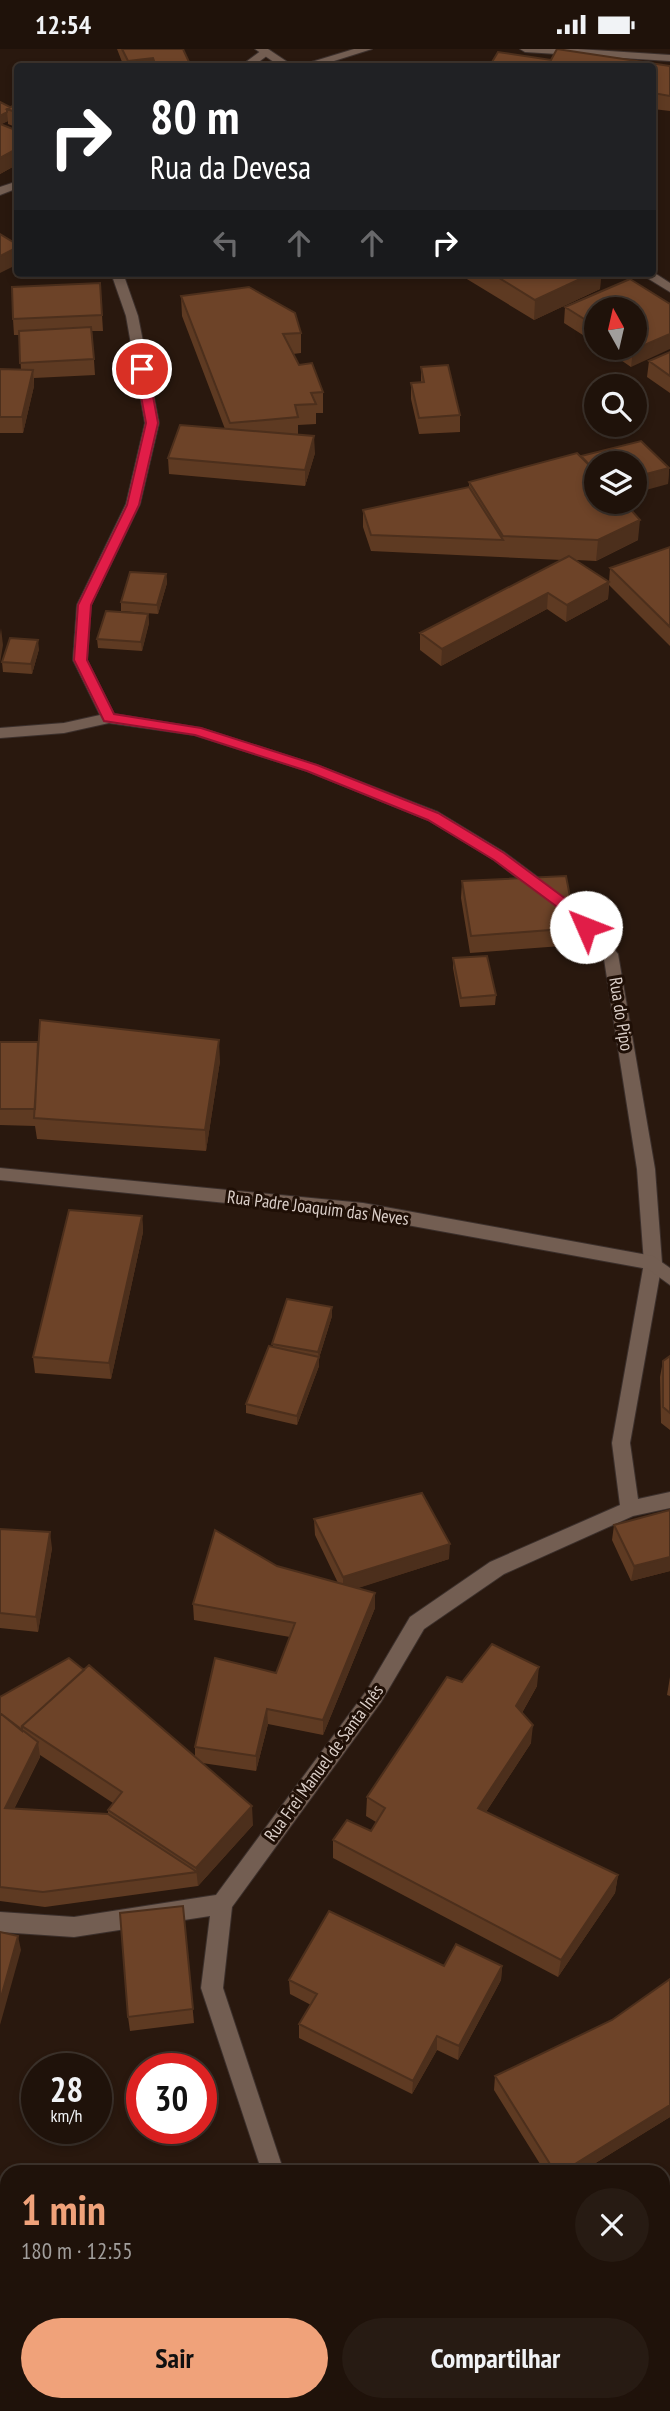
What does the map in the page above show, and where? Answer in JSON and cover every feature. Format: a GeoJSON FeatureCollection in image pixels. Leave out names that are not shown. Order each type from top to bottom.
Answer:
{"type":"FeatureCollection","features":[{"type":"Feature","properties":{"kind":"street"},"geometry":{"type":"LineString","coordinates":[[315,63],[367,49]]}},
{"type":"Feature","properties":{"kind":"street"},"geometry":{"type":"LineString","coordinates":[[525,49],[670,58]]}},
{"type":"Feature","properties":{"kind":"street"},"geometry":{"type":"LineString","coordinates":[[249,63],[263,51],[283,63]]}},
{"type":"Feature","properties":{"kind":"street"},"geometry":{"type":"LineString","coordinates":[[553,51],[594,63]]}},
{"type":"Feature","properties":{"kind":"street"},"geometry":{"type":"LineString","coordinates":[[0,733],[64,728],[109,718],[80,660],[85,605],[133,505],[152,423],[132,316],[118,277]]}},
{"type":"Feature","properties":{"kind":"street"},"geometry":{"type":"LineString","coordinates":[[652,277],[670,288]]}},
{"type":"Feature","properties":{"kind":"street","name":"Rua do Pipo"},"geometry":{"type":"LineString","coordinates":[[109,718],[197,731],[312,768],[433,816],[499,856],[573,912],[612,958],[646,1169],[653,1263],[621,1443],[630,1509]]}},
{"type":"Feature","properties":{"kind":"street","name":"Rua Padre Joaquim das Neves"},"geometry":{"type":"LineString","coordinates":[[0,1174],[363,1210],[653,1263],[670,1277]]}},
{"type":"Feature","properties":{"kind":"street","name":"Rua Frei Manuel de Santa Inês"},"geometry":{"type":"LineString","coordinates":[[271,2165],[212,1988],[222,1904],[374,1696],[417,1623],[497,1568],[630,1509],[670,1500]]}},
{"type":"Feature","properties":{"kind":"street"},"geometry":{"type":"LineString","coordinates":[[0,1922],[74,1927],[222,1904]]}},
{"type":"Feature","properties":{"kind":"building"},"geometry":{"type":"Polygon","coordinates":[[[122,49],[183,49],[189,62],[155,63],[153,58],[128,61],[122,49]]]}},
{"type":"Feature","properties":{"kind":"building"},"geometry":{"type":"Polygon","coordinates":[[[557,49],[650,63],[491,63],[498,52],[551,60],[557,49]]]}},
{"type":"Feature","properties":{"kind":"building"},"geometry":{"type":"Polygon","coordinates":[[[656,64],[670,66],[670,96],[656,94],[656,64]]]}},
{"type":"Feature","properties":{"kind":"building"},"geometry":{"type":"Polygon","coordinates":[[[0,102],[10,107],[0,116],[0,102]]]}},
{"type":"Feature","properties":{"kind":"building"},"geometry":{"type":"Polygon","coordinates":[[[0,124],[14,129],[14,150],[0,158],[0,124]]]}},
{"type":"Feature","properties":{"kind":"building"},"geometry":{"type":"Polygon","coordinates":[[[0,234],[14,243],[14,249],[0,256],[0,234]]]}},
{"type":"Feature","properties":{"kind":"building"},"geometry":{"type":"Polygon","coordinates":[[[498,277],[584,277],[535,300],[498,277]]]}},
{"type":"Feature","properties":{"kind":"building"},"geometry":{"type":"Polygon","coordinates":[[[630,279],[670,304],[670,334],[648,344],[648,297],[588,297],[630,279]]]}},
{"type":"Feature","properties":{"kind":"building"},"geometry":{"type":"Polygon","coordinates":[[[100,283],[102,315],[13,319],[12,287],[100,283]]]}},
{"type":"Feature","properties":{"kind":"building"},"geometry":{"type":"Polygon","coordinates":[[[249,287],[295,313],[301,333],[283,334],[299,365],[312,363],[323,392],[311,393],[316,404],[295,405],[298,417],[230,423],[181,296],[249,287]]]}},
{"type":"Feature","properties":{"kind":"building"},"geometry":{"type":"Polygon","coordinates":[[[584,299],[584,319],[565,307],[584,299]]]}},
{"type":"Feature","properties":{"kind":"building"},"geometry":{"type":"Polygon","coordinates":[[[91,327],[94,359],[20,363],[19,331],[91,327]]]}},
{"type":"Feature","properties":{"kind":"building"},"geometry":{"type":"Polygon","coordinates":[[[670,352],[670,376],[649,361],[670,352]]]}},
{"type":"Feature","properties":{"kind":"building"},"geometry":{"type":"Polygon","coordinates":[[[448,365],[460,415],[419,418],[411,383],[424,382],[421,367],[448,365]]]}},
{"type":"Feature","properties":{"kind":"building"},"geometry":{"type":"Polygon","coordinates":[[[0,369],[33,370],[22,417],[0,417],[0,369]]]}},
{"type":"Feature","properties":{"kind":"building"},"geometry":{"type":"Polygon","coordinates":[[[180,425],[314,436],[305,470],[168,458],[180,425]]]}},
{"type":"Feature","properties":{"kind":"building"},"geometry":{"type":"Polygon","coordinates":[[[641,441],[669,468],[647,474],[647,451],[601,451],[641,441]]]}},
{"type":"Feature","properties":{"kind":"building"},"geometry":{"type":"Polygon","coordinates":[[[577,453],[584,460],[584,514],[635,514],[640,520],[598,540],[503,536],[469,482],[577,453]]]}},
{"type":"Feature","properties":{"kind":"building"},"geometry":{"type":"Polygon","coordinates":[[[469,487],[503,540],[371,535],[363,510],[469,487]]]}},
{"type":"Feature","properties":{"kind":"building"},"geometry":{"type":"Polygon","coordinates":[[[670,547],[670,627],[610,568],[670,547]]]}},
{"type":"Feature","properties":{"kind":"building"},"geometry":{"type":"Polygon","coordinates":[[[569,556],[609,582],[567,605],[548,593],[442,649],[420,633],[569,556]]]}},
{"type":"Feature","properties":{"kind":"building"},"geometry":{"type":"Polygon","coordinates":[[[130,572],[166,574],[157,605],[121,602],[130,572]]]}},
{"type":"Feature","properties":{"kind":"building"},"geometry":{"type":"Polygon","coordinates":[[[106,611],[148,614],[141,642],[97,639],[106,611]]]}},
{"type":"Feature","properties":{"kind":"building"},"geometry":{"type":"Polygon","coordinates":[[[10,638],[38,640],[31,664],[2,662],[10,638]]]}},
{"type":"Feature","properties":{"kind":"building"},"geometry":{"type":"Polygon","coordinates":[[[566,876],[576,928],[471,936],[462,881],[566,876]]]}},
{"type":"Feature","properties":{"kind":"building"},"geometry":{"type":"Polygon","coordinates":[[[487,956],[496,995],[461,998],[453,958],[487,956]]]}},
{"type":"Feature","properties":{"kind":"building"},"geometry":{"type":"Polygon","coordinates":[[[40,1020],[219,1040],[205,1130],[34,1118],[40,1020]]]}},
{"type":"Feature","properties":{"kind":"building"},"geometry":{"type":"Polygon","coordinates":[[[0,1042],[38,1042],[35,1109],[0,1109],[0,1042]]]}},
{"type":"Feature","properties":{"kind":"building"},"geometry":{"type":"Polygon","coordinates":[[[69,1210],[142,1216],[109,1363],[33,1357],[69,1210]]]}},
{"type":"Feature","properties":{"kind":"building"},"geometry":{"type":"Polygon","coordinates":[[[287,1299],[332,1307],[318,1352],[272,1344],[287,1299]]]}},
{"type":"Feature","properties":{"kind":"building"},"geometry":{"type":"Polygon","coordinates":[[[269,1346],[319,1357],[297,1416],[246,1404],[269,1346]]]}},
{"type":"Feature","properties":{"kind":"building"},"geometry":{"type":"Polygon","coordinates":[[[670,1356],[670,1413],[663,1407],[663,1361],[670,1356]]]}},
{"type":"Feature","properties":{"kind":"building"},"geometry":{"type":"Polygon","coordinates":[[[422,1493],[450,1544],[343,1577],[314,1519],[422,1493]]]}},
{"type":"Feature","properties":{"kind":"building"},"geometry":{"type":"Polygon","coordinates":[[[670,1510],[670,1557],[634,1566],[614,1525],[670,1510]]]}},
{"type":"Feature","properties":{"kind":"building"},"geometry":{"type":"Polygon","coordinates":[[[0,1529],[50,1532],[36,1617],[0,1613],[0,1529]]]}},
{"type":"Feature","properties":{"kind":"building"},"geometry":{"type":"Polygon","coordinates":[[[215,1530],[277,1566],[375,1593],[323,1720],[267,1709],[256,1756],[195,1747],[215,1658],[276,1673],[295,1623],[193,1604],[215,1530]]]}},
{"type":"Feature","properties":{"kind":"building"},"geometry":{"type":"Polygon","coordinates":[[[492,1644],[539,1667],[516,1706],[533,1725],[478,1808],[618,1875],[561,1960],[333,1840],[347,1820],[371,1831],[385,1808],[367,1797],[447,1677],[462,1682],[492,1644]]]}},
{"type":"Feature","properties":{"kind":"building"},"geometry":{"type":"Polygon","coordinates":[[[69,1658],[84,1670],[22,1726],[22,1731],[0,1713],[0,1697],[69,1658]]]}},
{"type":"Feature","properties":{"kind":"building"},"geometry":{"type":"Polygon","coordinates":[[[89,1665],[252,1806],[196,1868],[108,1810],[122,1792],[22,1726],[89,1665]]]}},
{"type":"Feature","properties":{"kind":"building"},"geometry":{"type":"Polygon","coordinates":[[[0,1713],[38,1742],[5,1808],[108,1814],[197,1872],[43,1892],[0,1887],[0,1713]]]}},
{"type":"Feature","properties":{"kind":"building"},"geometry":{"type":"Polygon","coordinates":[[[183,1906],[193,2009],[128,2017],[120,1913],[183,1906]]]}},
{"type":"Feature","properties":{"kind":"building"},"geometry":{"type":"Polygon","coordinates":[[[329,1911],[444,1966],[456,1944],[502,1966],[459,2046],[437,2036],[413,2081],[299,2024],[317,1994],[289,1980],[329,1911]]]}},
{"type":"Feature","properties":{"kind":"building"},"geometry":{"type":"Polygon","coordinates":[[[0,1932],[18,1936],[0,2001],[0,1932]]]}},
{"type":"Feature","properties":{"kind":"building"},"geometry":{"type":"Polygon","coordinates":[[[670,1979],[670,2105],[573,2165],[551,2165],[495,2076],[612,2020],[670,1979]]]}},
{"type":"Feature","properties":{"kind":"route"},"geometry":{"type":"LineString","coordinates":[[142,369],[152,423],[133,505],[85,605],[80,660],[109,718],[197,731],[312,768],[433,816],[499,856],[573,912],[586,927]]}}]}
